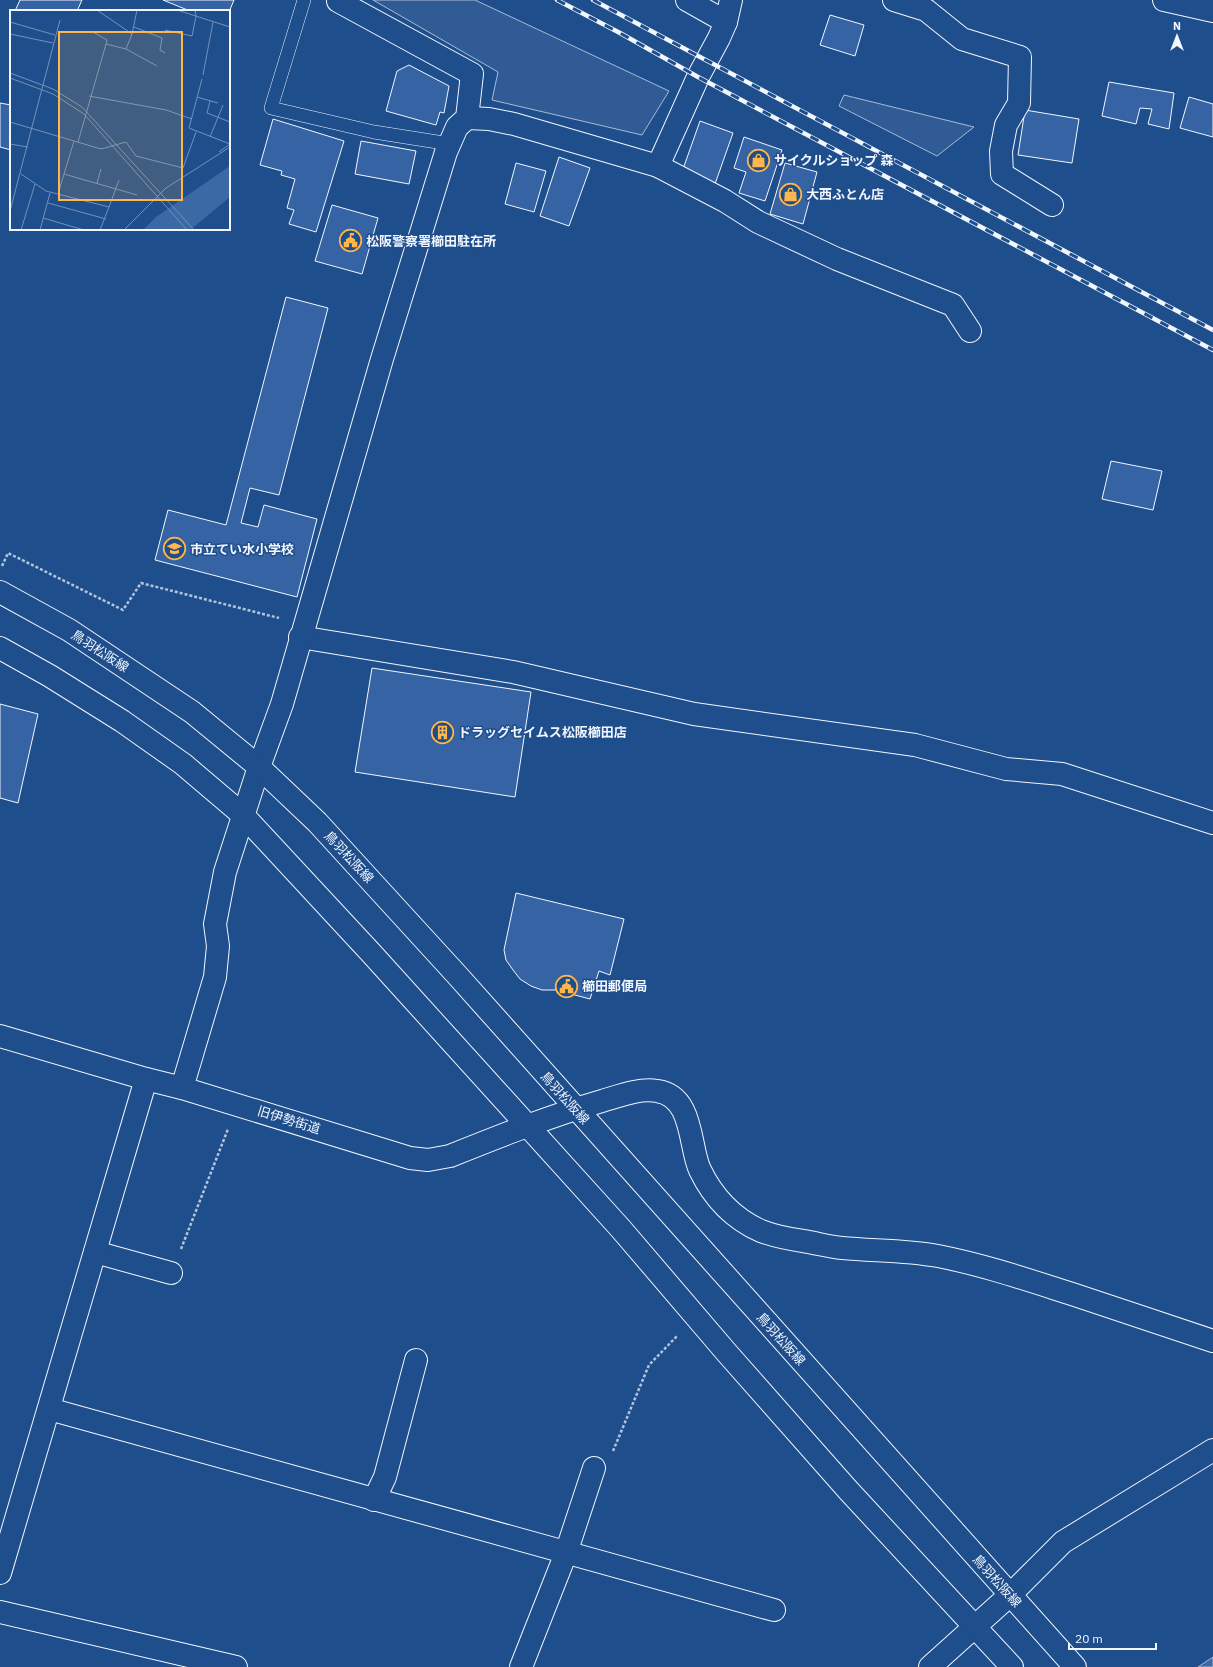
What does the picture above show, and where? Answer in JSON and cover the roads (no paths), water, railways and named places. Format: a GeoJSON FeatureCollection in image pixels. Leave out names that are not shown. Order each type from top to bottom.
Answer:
{"type":"FeatureCollection","features":[{"type":"Feature","properties":{"kind":"street"},"geometry":{"type":"LineString","coordinates":[[182,1088],[215,977],[218,946],[215,924],[225,872],[259,767],[282,704],[300,637],[382,359],[450,144],[457,127],[467,118],[472,74],[338,0]]}},
{"type":"Feature","properties":{"kind":"street"},"geometry":{"type":"LineString","coordinates":[[687,0],[726,22]]}},
{"type":"Feature","properties":{"kind":"street"},"geometry":{"type":"LineString","coordinates":[[658,166],[698,77],[726,22],[731,0]]}},
{"type":"Feature","properties":{"kind":"street"},"geometry":{"type":"LineString","coordinates":[[894,0],[926,10],[962,39],[1020,57],[1019,103],[1006,125],[1001,151],[1002,174],[1052,205]]}},
{"type":"Feature","properties":{"kind":"street"},"geometry":{"type":"LineString","coordinates":[[1164,0],[1213,11]]}},
{"type":"Feature","properties":{"kind":"street"},"geometry":{"type":"LineString","coordinates":[[467,118],[489,118],[514,124],[658,166],[725,201],[758,222],[815,249],[953,305],[970,331]]}},
{"type":"Feature","properties":{"kind":"street","name":"鳥羽松阪線"},"geometry":{"type":"LineString","coordinates":[[0,592],[69,630],[192,712],[259,767],[317,822],[457,975],[575,1109],[1075,1667]]}},
{"type":"Feature","properties":{"kind":"street"},"geometry":{"type":"LineString","coordinates":[[300,637],[513,672],[694,714],[915,745],[1006,769],[1062,774],[1213,823]]}},
{"type":"Feature","properties":{"kind":"street"},"geometry":{"type":"LineString","coordinates":[[0,648],[50,676],[122,721],[183,764],[243,815],[372,954],[621,1229],[727,1353],[843,1484],[1006,1660]]}},
{"type":"Feature","properties":{"kind":"street","name":"旧伊勢街道"},"geometry":{"type":"LineString","coordinates":[[0,1036],[146,1079],[238,1104],[410,1158],[428,1160],[450,1156],[575,1109],[635,1092],[647,1090],[658,1091],[668,1094],[677,1102],[685,1113],[691,1131],[699,1168],[718,1200],[745,1222],[761,1231],[783,1238],[840,1248],[897,1250],[939,1256],[1006,1272],[1213,1341]]}},
{"type":"Feature","properties":{"kind":"street"},"geometry":{"type":"LineString","coordinates":[[0,1573],[146,1079]]}},
{"type":"Feature","properties":{"kind":"street"},"geometry":{"type":"LineString","coordinates":[[95,1252],[171,1273]]}},
{"type":"Feature","properties":{"kind":"street"},"geometry":{"type":"LineString","coordinates":[[374,1500],[385,1477],[416,1360]]}},
{"type":"Feature","properties":{"kind":"street"},"geometry":{"type":"LineString","coordinates":[[48,1409],[774,1610]]}},
{"type":"Feature","properties":{"kind":"street"},"geometry":{"type":"LineString","coordinates":[[930,1667],[1010,1594],[1063,1542],[1213,1450]]}},
{"type":"Feature","properties":{"kind":"street"},"geometry":{"type":"LineString","coordinates":[[521,1667],[566,1553],[594,1468]]}},
{"type":"Feature","properties":{"kind":"street"},"geometry":{"type":"LineString","coordinates":[[0,1612],[236,1667]]}},
{"type":"Feature","properties":{"kind":"lane"},"geometry":{"type":"LineString","coordinates":[[304,0],[271,108],[374,132],[450,144]]}},
{"type":"Feature","properties":{"kind":"railway"},"geometry":{"type":"LineString","coordinates":[[557,0],[620,33],[698,77],[1213,350]]}},
{"type":"Feature","properties":{"kind":"railway"},"geometry":{"type":"LineString","coordinates":[[593,0],[1213,330]]}},
{"type":"Feature","properties":{"kind":"place","name":"サイクルショップ 森"},"geometry":{"type":"Point","coordinates":[759,160]}},
{"type":"Feature","properties":{"kind":"place","name":"大西ふとん店"},"geometry":{"type":"Point","coordinates":[791,194]}},
{"type":"Feature","properties":{"kind":"place","name":"松阪警察署櫛田駐在所"},"geometry":{"type":"Point","coordinates":[350,241]}},
{"type":"Feature","properties":{"kind":"place","name":"市立てい水小学校"},"geometry":{"type":"Point","coordinates":[175,549]}},
{"type":"Feature","properties":{"kind":"place","name":"ドラッグセイムス松阪櫛田店"},"geometry":{"type":"Point","coordinates":[443,732]}},
{"type":"Feature","properties":{"kind":"place","name":"櫛田郵便局"},"geometry":{"type":"Point","coordinates":[567,986]}}]}
